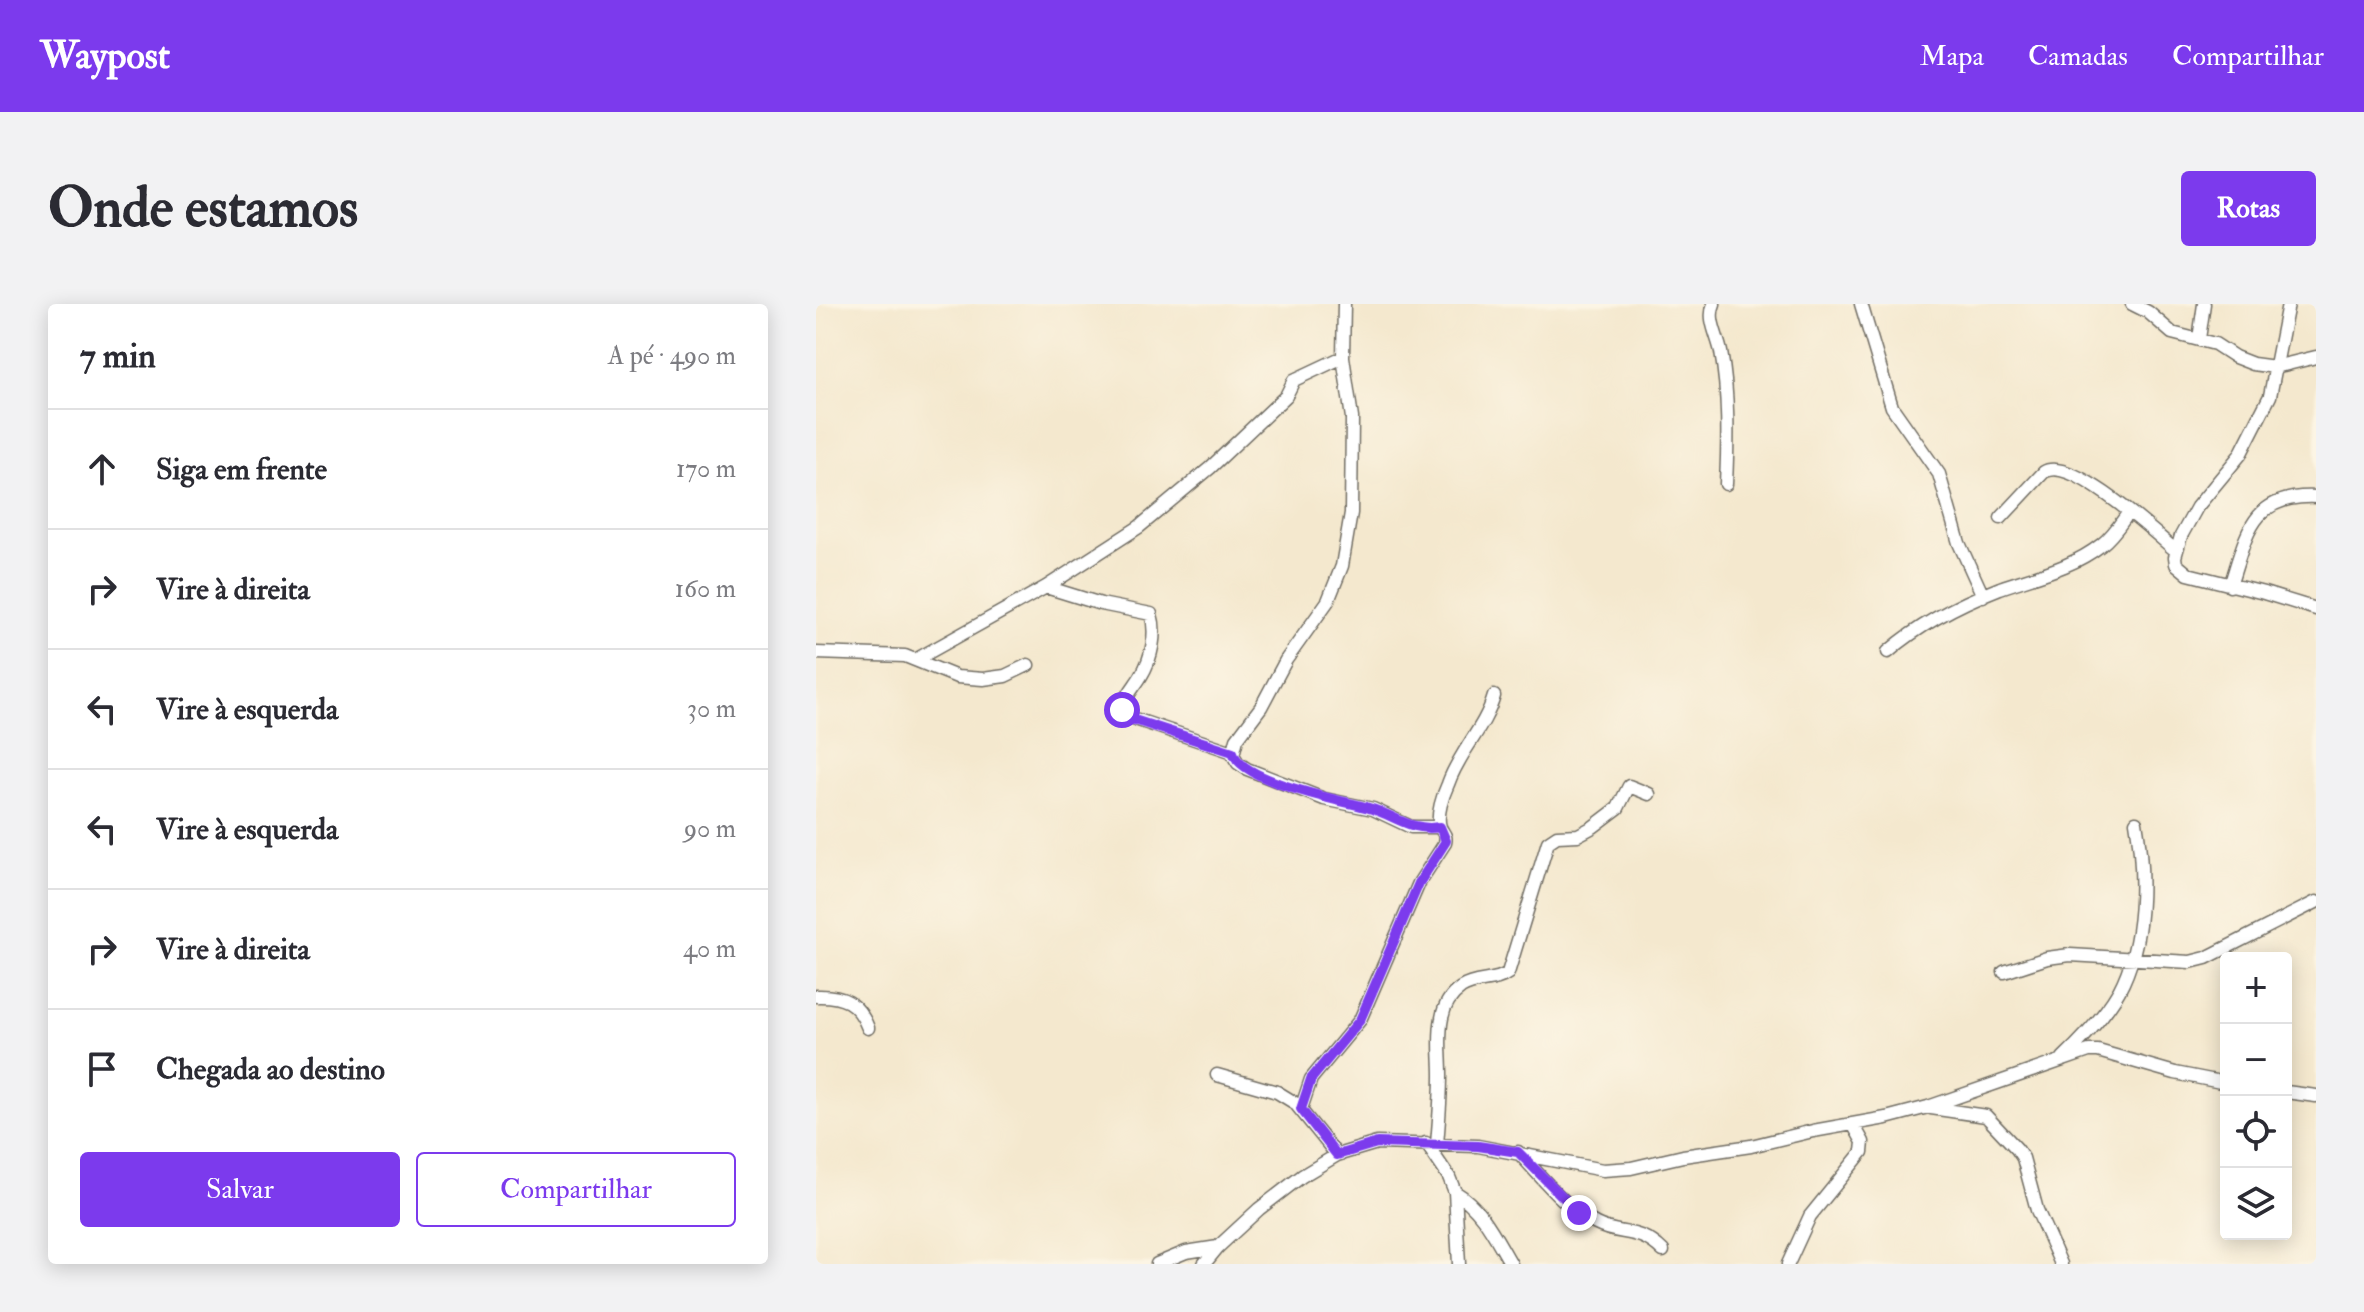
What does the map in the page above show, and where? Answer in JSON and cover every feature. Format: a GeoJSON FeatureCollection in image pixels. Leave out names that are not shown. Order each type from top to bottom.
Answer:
{"type":"FeatureCollection","features":[{"type":"Feature","properties":{"kind":"street"},"geometry":{"type":"LineString","coordinates":[[1344,304],[1343,357],[1352,418],[1351,513],[1342,566],[1328,601],[1286,660],[1261,707],[1237,739],[1233,752],[1238,763],[1247,769],[1309,793],[1373,809],[1411,827],[1440,827]]}},
{"type":"Feature","properties":{"kind":"street"},"geometry":{"type":"LineString","coordinates":[[1714,304],[1711,315],[1722,358],[1728,429],[1726,484]]}},
{"type":"Feature","properties":{"kind":"street"},"geometry":{"type":"LineString","coordinates":[[1861,304],[1892,407],[1939,474],[1959,543],[1983,596]]}},
{"type":"Feature","properties":{"kind":"street"},"geometry":{"type":"LineString","coordinates":[[2132,304],[2148,312],[2172,333],[2215,344],[2244,361],[2275,367],[2316,357]]}},
{"type":"Feature","properties":{"kind":"street"},"geometry":{"type":"LineString","coordinates":[[2199,339],[2204,304]]}},
{"type":"Feature","properties":{"kind":"street"},"geometry":{"type":"LineString","coordinates":[[2288,304],[2270,396],[2247,443],[2232,466],[2205,494],[2181,536],[2176,564],[2182,570],[2230,586],[2316,609]]}},
{"type":"Feature","properties":{"kind":"street"},"geometry":{"type":"LineString","coordinates":[[917,659],[1046,587],[1139,527],[1184,491],[1286,396],[1294,380],[1343,357]]}},
{"type":"Feature","properties":{"kind":"street"},"geometry":{"type":"LineString","coordinates":[[2001,518],[2050,468],[2070,473],[2096,487],[2176,551]]}},
{"type":"Feature","properties":{"kind":"street"},"geometry":{"type":"LineString","coordinates":[[2230,586],[2248,528],[2257,515],[2268,505],[2282,499],[2316,497]]}},
{"type":"Feature","properties":{"kind":"street"},"geometry":{"type":"LineString","coordinates":[[1888,652],[1913,630],[1983,596],[2069,564],[2087,554],[2103,544],[2129,512]]}},
{"type":"Feature","properties":{"kind":"street"},"geometry":{"type":"LineString","coordinates":[[1046,587],[1101,604],[1151,614],[1154,627],[1149,658],[1125,700],[1123,715],[1233,752]]}},
{"type":"Feature","properties":{"kind":"street"},"geometry":{"type":"LineString","coordinates":[[816,653],[881,653],[917,659],[957,677],[983,679],[1005,676],[1028,665]]}},
{"type":"Feature","properties":{"kind":"street"},"geometry":{"type":"LineString","coordinates":[[1301,1109],[1311,1079],[1360,1020],[1419,883],[1446,841],[1440,827],[1443,798],[1452,772],[1490,709],[1494,696]]}},
{"type":"Feature","properties":{"kind":"street"},"geometry":{"type":"LineString","coordinates":[[1459,1264],[1455,1192],[1432,1143],[1440,1106],[1440,1033],[1448,1001],[1458,989],[1468,984],[1500,978],[1508,973],[1548,842],[1557,836],[1578,835],[1593,827],[1618,808],[1629,786],[1649,794]]}},
{"type":"Feature","properties":{"kind":"street"},"geometry":{"type":"LineString","coordinates":[[2061,1060],[2087,1036],[2120,990],[2131,958],[2138,925],[2141,871],[2136,822]]}},
{"type":"Feature","properties":{"kind":"street"},"geometry":{"type":"LineString","coordinates":[[2004,972],[2047,958],[2070,955],[2171,962],[2206,958],[2316,902]]}},
{"type":"Feature","properties":{"kind":"street"},"geometry":{"type":"LineString","coordinates":[[816,996],[834,996],[850,1001],[861,1011],[868,1028]]}},
{"type":"Feature","properties":{"kind":"street"},"geometry":{"type":"LineString","coordinates":[[1204,1264],[1218,1247],[1270,1200],[1302,1176],[1337,1155],[1377,1143],[1432,1143],[1518,1152],[1603,1170],[1631,1168],[1928,1107],[2061,1060],[2098,1051],[2175,1073],[2220,1082]]}},
{"type":"Feature","properties":{"kind":"street"},"geometry":{"type":"LineString","coordinates":[[1217,1075],[1277,1092],[1301,1109],[1337,1155]]}},
{"type":"Feature","properties":{"kind":"street"},"geometry":{"type":"LineString","coordinates":[[2292,1093],[2316,1096]]}},
{"type":"Feature","properties":{"kind":"street"},"geometry":{"type":"LineString","coordinates":[[1928,1107],[1986,1116],[2017,1149],[2023,1158],[2037,1210],[2061,1264]]}},
{"type":"Feature","properties":{"kind":"street"},"geometry":{"type":"LineString","coordinates":[[1788,1264],[1810,1216],[1862,1152],[1863,1142],[1853,1124]]}},
{"type":"Feature","properties":{"kind":"street"},"geometry":{"type":"LineString","coordinates":[[1518,1152],[1592,1222],[1642,1235],[1663,1251]]}},
{"type":"Feature","properties":{"kind":"street"},"geometry":{"type":"LineString","coordinates":[[1455,1192],[1470,1201],[1511,1264]]}},
{"type":"Feature","properties":{"kind":"street"},"geometry":{"type":"LineString","coordinates":[[1157,1264],[1186,1252],[1218,1247]]}},
{"type":"Feature","properties":{"kind":"route"},"geometry":{"type":"LineString","coordinates":[[1122,710],[1125,717],[1233,752],[1238,763],[1247,769],[1294,788],[1324,799],[1373,809],[1411,827],[1440,827],[1446,841],[1419,883],[1366,1008],[1353,1030],[1311,1079],[1301,1109],[1337,1155],[1377,1143],[1478,1146],[1518,1152],[1579,1213]]}}]}
